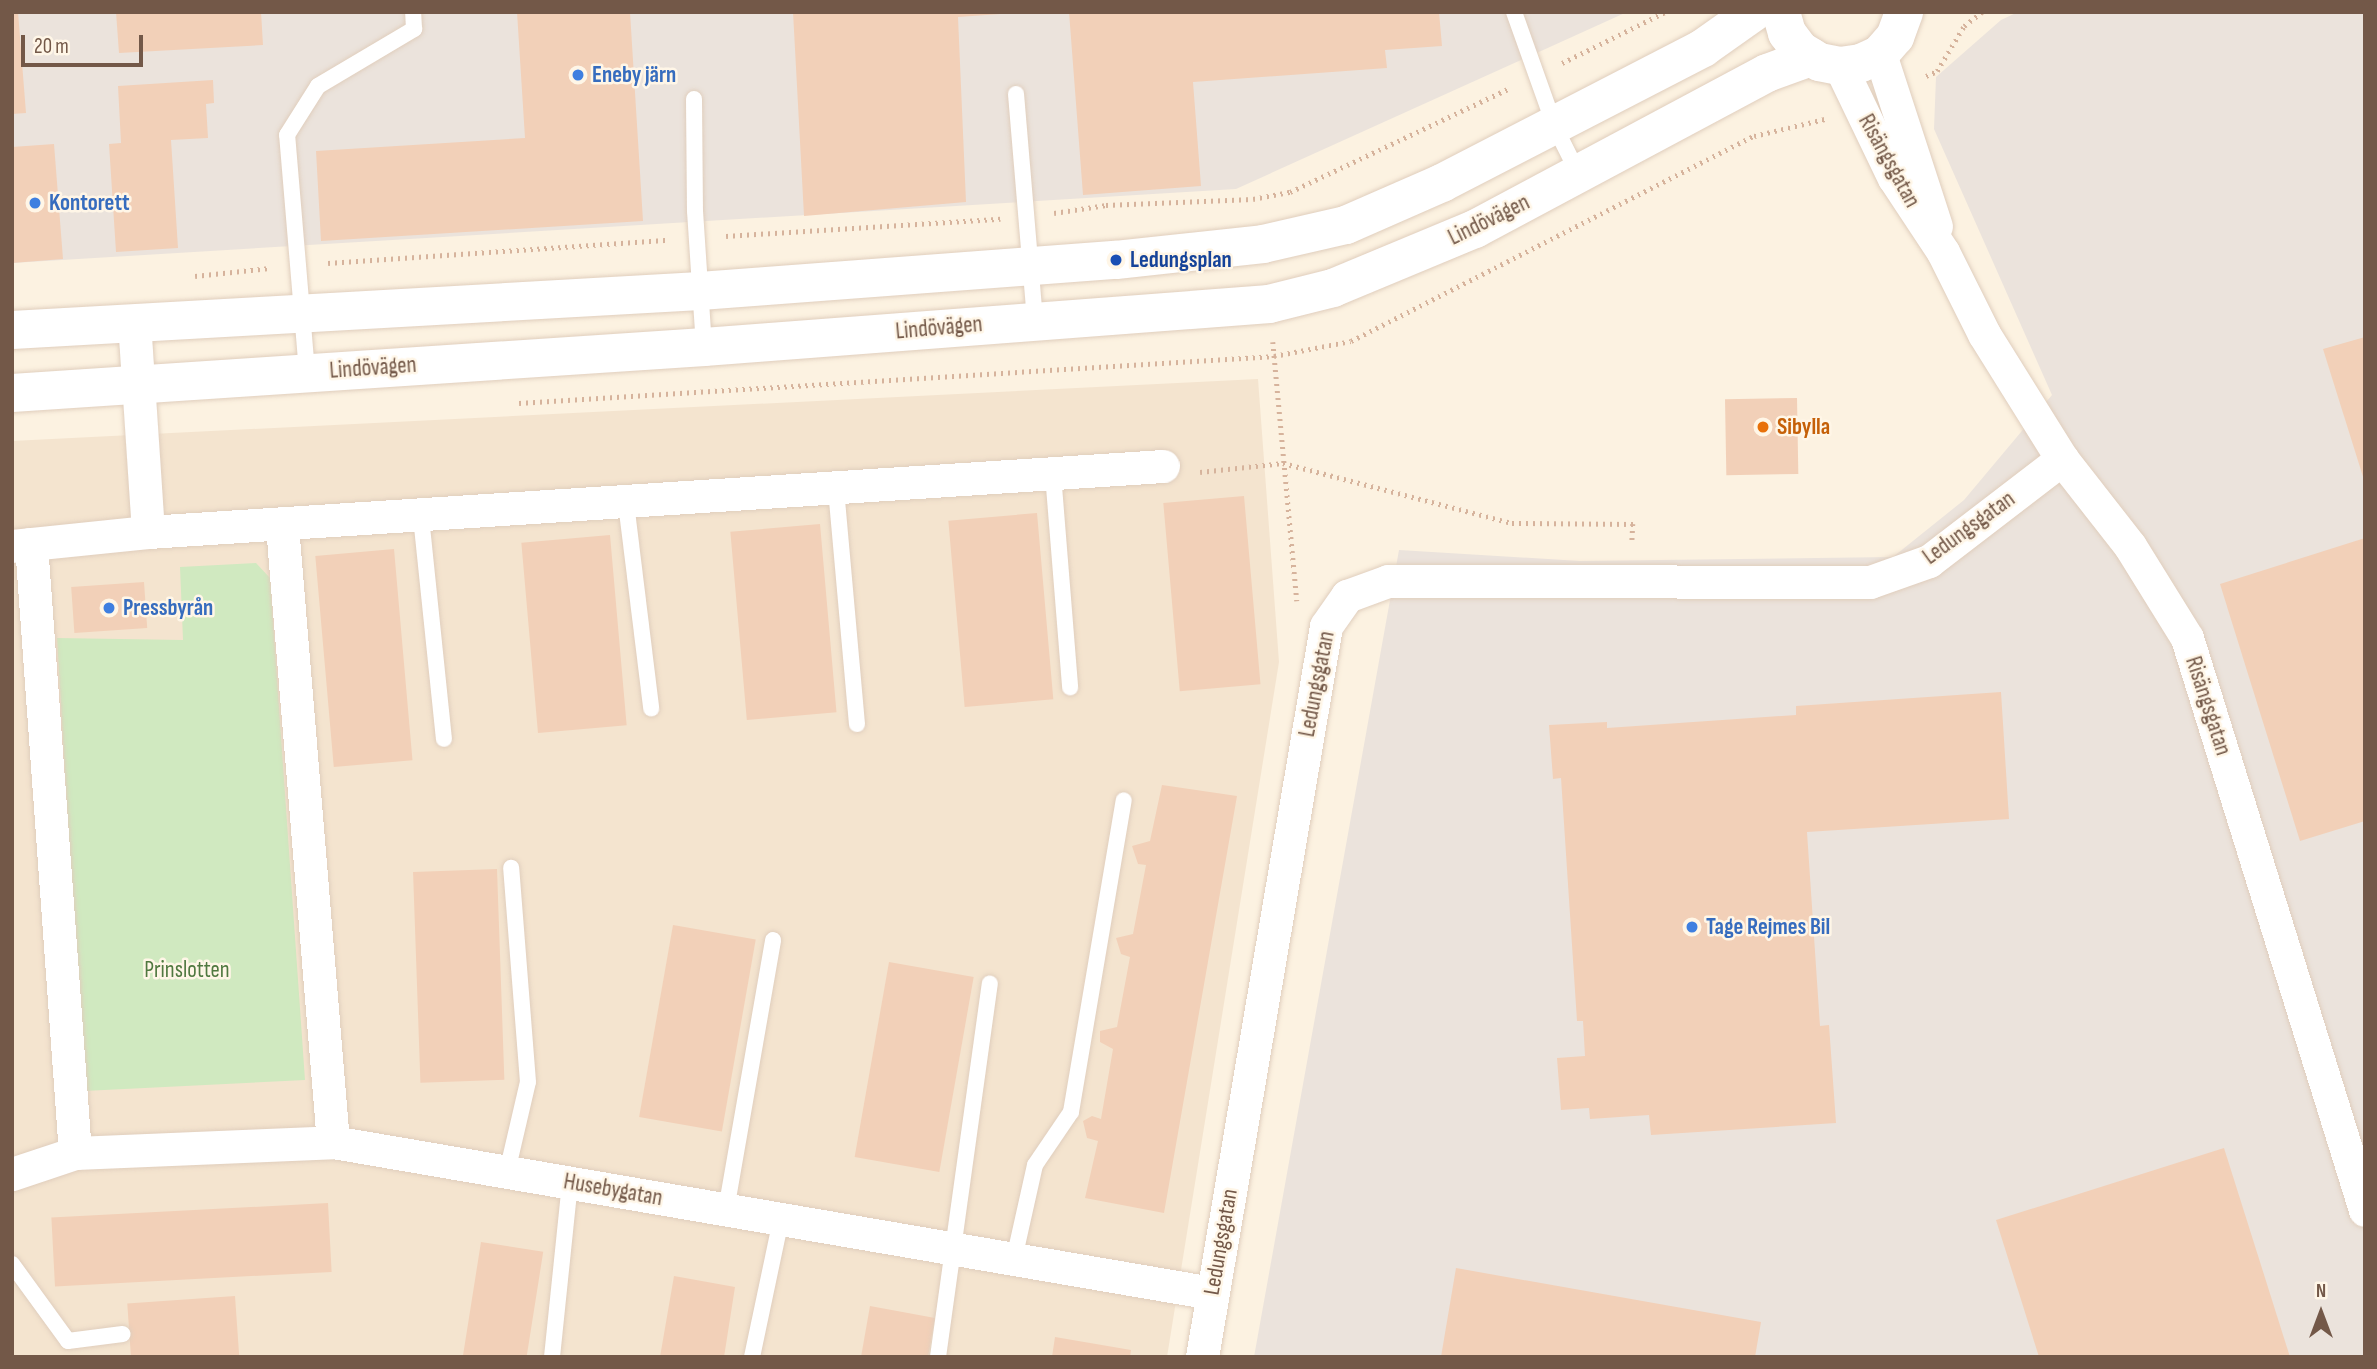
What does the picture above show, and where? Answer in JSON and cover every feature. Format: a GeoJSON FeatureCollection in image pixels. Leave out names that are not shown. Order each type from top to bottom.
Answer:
{"type":"FeatureCollection","features":[{"type":"Feature","properties":{"kind":"main road"},"geometry":{"type":"LineString","coordinates":[[12,330],[302,311],[700,291],[1263,244],[1346,225],[1555,127],[1703,48],[1754,12]]}},
{"type":"Feature","properties":{"kind":"main road"},"geometry":{"type":"LineString","coordinates":[[1781,12],[1787,33],[1826,62]]}},
{"type":"Feature","properties":{"kind":"main road"},"geometry":{"type":"LineString","coordinates":[[1880,54],[1895,37],[1906,14]]}},
{"type":"Feature","properties":{"kind":"main road","name":"Lindövägen"},"geometry":{"type":"LineString","coordinates":[[12,393],[140,382],[704,347],[1269,304],[1333,288],[1397,263],[1579,174],[1767,74],[1826,62],[1861,63],[1880,54]]}},
{"type":"Feature","properties":{"kind":"street","name":"Risängsgatan"},"geometry":{"type":"LineString","coordinates":[[1880,54],[1943,252]]}},
{"type":"Feature","properties":{"kind":"street","name":"Risängsgatan"},"geometry":{"type":"LineString","coordinates":[[1826,62],[1859,106],[1894,178],[1943,252],[1984,334],[2062,459],[2130,545],[2187,638],[2365,1210]]}},
{"type":"Feature","properties":{"kind":"street"},"geometry":{"type":"LineString","coordinates":[[134,321],[148,532]]}},
{"type":"Feature","properties":{"kind":"street","name":"Ledungsgatan"},"geometry":{"type":"LineString","coordinates":[[1202,1357],[1326,626],[1347,596],[1388,581],[1631,579],[1870,582],[1929,561],[2062,459]]}},
{"type":"Feature","properties":{"kind":"street"},"geometry":{"type":"LineString","coordinates":[[75,1153],[21,545],[148,532],[421,517],[1164,466]]}},
{"type":"Feature","properties":{"kind":"street"},"geometry":{"type":"LineString","coordinates":[[282,526],[333,1142]]}},
{"type":"Feature","properties":{"kind":"street","name":"Husebygatan"},"geometry":{"type":"LineString","coordinates":[[12,1174],[75,1153],[333,1142],[1212,1293]]}},
{"type":"Feature","properties":{"kind":"lane"},"geometry":{"type":"LineString","coordinates":[[307,372],[287,135],[318,86],[414,29],[413,12]]}},
{"type":"Feature","properties":{"kind":"lane"},"geometry":{"type":"LineString","coordinates":[[1514,12],[1555,127],[1579,174]]}},
{"type":"Feature","properties":{"kind":"lane"},"geometry":{"type":"LineString","coordinates":[[1016,94],[1035,321]]}},
{"type":"Feature","properties":{"kind":"lane"},"geometry":{"type":"LineString","coordinates":[[694,99],[697,238],[704,347]]}},
{"type":"Feature","properties":{"kind":"lane"},"geometry":{"type":"LineString","coordinates":[[1053,474],[1070,687]]}},
{"type":"Feature","properties":{"kind":"lane"},"geometry":{"type":"LineString","coordinates":[[836,489],[857,724]]}},
{"type":"Feature","properties":{"kind":"lane"},"geometry":{"type":"LineString","coordinates":[[626,503],[650,708]]}},
{"type":"Feature","properties":{"kind":"lane"},"geometry":{"type":"LineString","coordinates":[[421,517],[444,739]]}},
{"type":"Feature","properties":{"kind":"lane"},"geometry":{"type":"LineString","coordinates":[[1014,1259],[1035,1165],[1072,1112],[1124,800]]}},
{"type":"Feature","properties":{"kind":"lane"},"geometry":{"type":"LineString","coordinates":[[507,1172],[528,1083],[511,868]]}},
{"type":"Feature","properties":{"kind":"lane"},"geometry":{"type":"LineString","coordinates":[[726,1210],[773,940]]}},
{"type":"Feature","properties":{"kind":"lane"},"geometry":{"type":"LineString","coordinates":[[938,1357],[951,1248],[990,984]]}},
{"type":"Feature","properties":{"kind":"lane"},"geometry":{"type":"LineString","coordinates":[[552,1357],[570,1183]]}},
{"type":"Feature","properties":{"kind":"lane"},"geometry":{"type":"LineString","coordinates":[[752,1357],[781,1219]]}},
{"type":"Feature","properties":{"kind":"lane"},"geometry":{"type":"LineString","coordinates":[[12,1264],[68,1341],[123,1334]]}},
{"type":"Feature","properties":{"kind":"path"},"geometry":{"type":"LineString","coordinates":[[191,276],[299,265],[1026,217],[1106,205],[1253,199],[1290,192],[1371,158],[1665,12]]}},
{"type":"Feature","properties":{"kind":"path"},"geometry":{"type":"LineString","coordinates":[[1894,92],[1937,71],[1964,26],[1982,12]]}},
{"type":"Feature","properties":{"kind":"path"},"geometry":{"type":"LineString","coordinates":[[514,403],[1274,356],[1352,341],[1754,136],[1859,106]]}},
{"type":"Feature","properties":{"kind":"path"},"geometry":{"type":"LineString","coordinates":[[1253,199],[1263,244]]}},
{"type":"Feature","properties":{"kind":"path"},"geometry":{"type":"LineString","coordinates":[[1269,304],[1296,600],[1326,626]]}},
{"type":"Feature","properties":{"kind":"path"},"geometry":{"type":"LineString","coordinates":[[1164,466],[1194,472],[1283,463],[1512,523],[1633,524],[1631,579]]}},
{"type":"Feature","properties":{"kind":"shaded area"},"geometry":{"type":"Polygon","coordinates":[[[12,12],[1627,12],[1236,189],[12,263],[12,12]]]}},
{"type":"Feature","properties":{"kind":"shaded area"},"geometry":{"type":"Polygon","coordinates":[[[2018,12],[2365,12],[2365,1357],[1254,1357],[1399,550],[1580,561],[1893,557],[1964,500],[2052,395],[1934,129],[1936,77],[2001,20],[2018,12]]]}},
{"type":"Feature","properties":{"kind":"shaded area"},"geometry":{"type":"Polygon","coordinates":[[[1258,379],[1279,662],[1167,1357],[12,1357],[12,441],[1258,379]]]}},
{"type":"Feature","properties":{"kind":"green space","name":"Prinslotten"},"geometry":{"type":"Polygon","coordinates":[[[256,563],[270,578],[305,1080],[84,1091],[57,638],[183,640],[180,567],[256,563]]]}},
{"type":"Feature","properties":{"kind":"building"},"geometry":{"type":"Polygon","coordinates":[[[12,12],[18,12],[26,113],[12,114],[12,12]]]}},
{"type":"Feature","properties":{"kind":"building"},"geometry":{"type":"Polygon","coordinates":[[[116,12],[261,12],[263,45],[119,53],[116,12]]]}},
{"type":"Feature","properties":{"kind":"building"},"geometry":{"type":"Polygon","coordinates":[[[517,12],[630,12],[643,221],[321,241],[316,151],[525,138],[517,12]]]}},
{"type":"Feature","properties":{"kind":"building"},"geometry":{"type":"Polygon","coordinates":[[[793,12],[1030,12],[958,17],[966,202],[804,216],[793,12]]]}},
{"type":"Feature","properties":{"kind":"building"},"geometry":{"type":"Polygon","coordinates":[[[1069,12],[1439,12],[1442,46],[1385,50],[1387,68],[1193,82],[1201,186],[1083,195],[1069,12]]]}},
{"type":"Feature","properties":{"kind":"building"},"geometry":{"type":"Polygon","coordinates":[[[213,80],[214,103],[206,104],[208,138],[171,140],[178,248],[116,252],[109,144],[121,143],[118,86],[213,80]]]}},
{"type":"Feature","properties":{"kind":"building","name":"Kontorett"},"geometry":{"type":"Polygon","coordinates":[[[54,144],[63,259],[12,263],[12,147],[54,144]]]}},
{"type":"Feature","properties":{"kind":"building"},"geometry":{"type":"Polygon","coordinates":[[[2365,337],[2365,480],[2364,480],[2323,349],[2365,337]]]}},
{"type":"Feature","properties":{"kind":"building"},"geometry":{"type":"Polygon","coordinates":[[[1797,398],[1798,474],[1726,475],[1725,399],[1797,398]]]}},
{"type":"Feature","properties":{"kind":"building"},"geometry":{"type":"Polygon","coordinates":[[[1244,496],[1260,684],[1180,691],[1163,503],[1244,496]]]}},
{"type":"Feature","properties":{"kind":"building"},"geometry":{"type":"Polygon","coordinates":[[[1037,513],[1053,699],[965,707],[948,521],[1037,513]]]}},
{"type":"Feature","properties":{"kind":"building"},"geometry":{"type":"Polygon","coordinates":[[[820,524],[836,712],[747,720],[730,532],[820,524]]]}},
{"type":"Feature","properties":{"kind":"building"},"geometry":{"type":"Polygon","coordinates":[[[610,535],[627,725],[538,733],[521,543],[610,535]]]}},
{"type":"Feature","properties":{"kind":"building"},"geometry":{"type":"Polygon","coordinates":[[[2365,538],[2365,821],[2300,841],[2220,584],[2365,538]]]}},
{"type":"Feature","properties":{"kind":"building"},"geometry":{"type":"Polygon","coordinates":[[[394,549],[412,760],[334,767],[315,556],[394,549]]]}},
{"type":"Feature","properties":{"kind":"building","name":"Pressbyrån"},"geometry":{"type":"Polygon","coordinates":[[[144,582],[147,628],[74,633],[71,587],[144,582]]]}},
{"type":"Feature","properties":{"kind":"building","name":"Tage Rejmes Bil"},"geometry":{"type":"Polygon","coordinates":[[[2001,692],[2009,819],[1807,832],[1820,1026],[1829,1025],[1836,1123],[1651,1135],[1649,1115],[1590,1119],[1589,1108],[1561,1110],[1557,1058],[1585,1056],[1583,1021],[1577,1021],[1561,778],[1553,779],[1549,725],[1607,722],[1607,728],[1796,715],[1796,706],[2001,692]]]}},
{"type":"Feature","properties":{"kind":"building"},"geometry":{"type":"Polygon","coordinates":[[[1162,785],[1237,796],[1164,1213],[1085,1198],[1098,1141],[1087,1138],[1083,1121],[1092,1116],[1101,1119],[1113,1049],[1100,1042],[1100,1031],[1117,1027],[1130,957],[1121,954],[1116,938],[1133,934],[1146,865],[1138,864],[1132,846],[1150,841],[1162,785]]]}},
{"type":"Feature","properties":{"kind":"building"},"geometry":{"type":"Polygon","coordinates":[[[497,869],[504,1080],[420,1083],[413,872],[497,869]]]}},
{"type":"Feature","properties":{"kind":"building"},"geometry":{"type":"Polygon","coordinates":[[[673,925],[756,940],[722,1132],[639,1117],[673,925]]]}},
{"type":"Feature","properties":{"kind":"building"},"geometry":{"type":"Polygon","coordinates":[[[889,962],[974,977],[939,1172],[855,1157],[889,962]]]}},
{"type":"Feature","properties":{"kind":"building"},"geometry":{"type":"Polygon","coordinates":[[[2224,1148],[2290,1357],[2039,1357],[1996,1220],[2224,1148]]]}},
{"type":"Feature","properties":{"kind":"building"},"geometry":{"type":"Polygon","coordinates":[[[328,1203],[332,1272],[55,1286],[51,1217],[328,1203]]]}},
{"type":"Feature","properties":{"kind":"building"},"geometry":{"type":"Polygon","coordinates":[[[481,1242],[543,1252],[527,1357],[463,1357],[481,1242]]]}},
{"type":"Feature","properties":{"kind":"building"},"geometry":{"type":"Polygon","coordinates":[[[1456,1268],[1761,1322],[1755,1357],[1441,1357],[1456,1268]]]}},
{"type":"Feature","properties":{"kind":"building"},"geometry":{"type":"Polygon","coordinates":[[[674,1276],[735,1287],[724,1357],[660,1357],[674,1276]]]}},
{"type":"Feature","properties":{"kind":"building"},"geometry":{"type":"Polygon","coordinates":[[[235,1296],[239,1357],[131,1357],[127,1304],[235,1296]]]}},
{"type":"Feature","properties":{"kind":"building"},"geometry":{"type":"Polygon","coordinates":[[[870,1306],[935,1318],[928,1357],[861,1357],[870,1306]]]}},
{"type":"Feature","properties":{"kind":"building"},"geometry":{"type":"Polygon","coordinates":[[[1055,1337],[1131,1350],[1130,1357],[1052,1357],[1055,1337]]]}},
{"type":"Feature","properties":{"kind":"place","name":"Eneby järn"},"geometry":{"type":"Point","coordinates":[578,75]}},
{"type":"Feature","properties":{"kind":"place","name":"Kontorett"},"geometry":{"type":"Point","coordinates":[35,203]}},
{"type":"Feature","properties":{"kind":"place","name":"Ledungsplan"},"geometry":{"type":"Point","coordinates":[1116,260]}},
{"type":"Feature","properties":{"kind":"place","name":"Sibylla"},"geometry":{"type":"Point","coordinates":[1763,427]}},
{"type":"Feature","properties":{"kind":"place","name":"Pressbyrån"},"geometry":{"type":"Point","coordinates":[109,608]}},
{"type":"Feature","properties":{"kind":"place","name":"Tage Rejmes Bil"},"geometry":{"type":"Point","coordinates":[1692,927]}}]}
